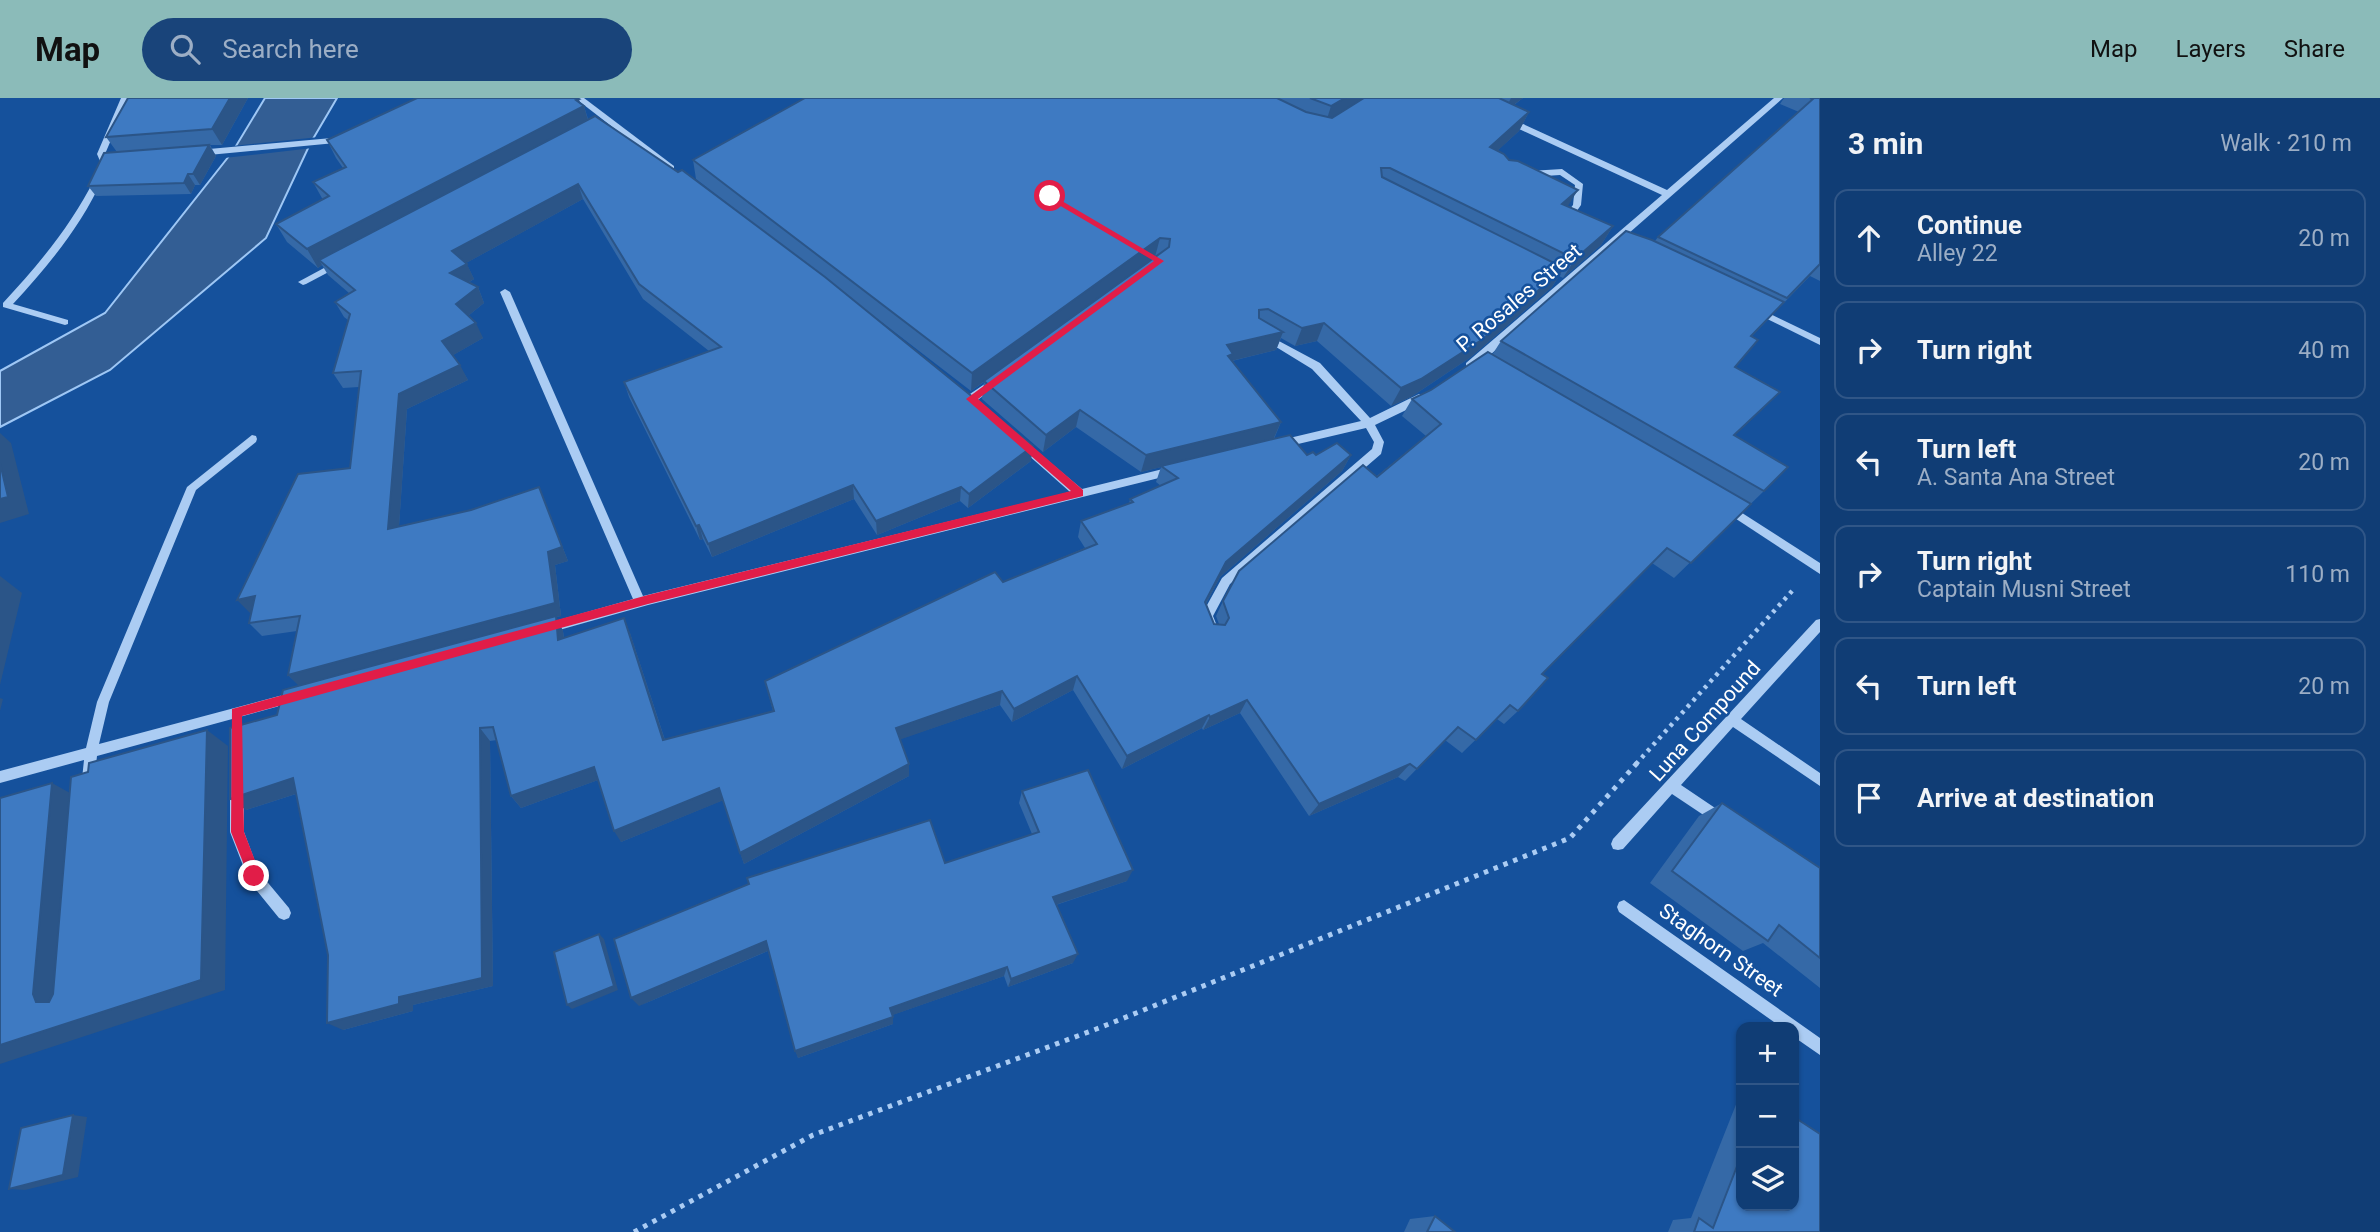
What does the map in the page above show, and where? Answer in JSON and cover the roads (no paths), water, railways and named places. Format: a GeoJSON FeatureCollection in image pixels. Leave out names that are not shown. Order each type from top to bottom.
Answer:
{"type":"FeatureCollection","features":[{"type":"Feature","properties":{"kind":"street"},"geometry":{"type":"LineString","coordinates":[[125,98],[101,154],[103,159],[133,158]]}},
{"type":"Feature","properties":{"kind":"street"},"geometry":{"type":"LineString","coordinates":[[579,98],[605,123],[678,174]]}},
{"type":"Feature","properties":{"kind":"street","name":"P. Rosales Street"},"geometry":{"type":"LineString","coordinates":[[1457,374],[1481,363],[1562,285],[1614,244],[1779,98]]}},
{"type":"Feature","properties":{"kind":"street"},"geometry":{"type":"LineString","coordinates":[[1496,115],[1668,194]]}},
{"type":"Feature","properties":{"kind":"street"},"geometry":{"type":"LineString","coordinates":[[185,154],[358,139]]}},
{"type":"Feature","properties":{"kind":"street"},"geometry":{"type":"LineString","coordinates":[[65,323],[6,305],[54,254],[87,205],[107,159]]}},
{"type":"Feature","properties":{"kind":"street"},"geometry":{"type":"LineString","coordinates":[[1524,174],[1562,172],[1579,184],[1577,205],[1569,215],[1573,224],[1583,228]]}},
{"type":"Feature","properties":{"kind":"street"},"geometry":{"type":"LineString","coordinates":[[1603,238],[1625,249]]}},
{"type":"Feature","properties":{"kind":"street"},"geometry":{"type":"LineString","coordinates":[[303,282],[351,256]]}},
{"type":"Feature","properties":{"kind":"street"},"geometry":{"type":"LineString","coordinates":[[1551,279],[1562,285]]}},
{"type":"Feature","properties":{"kind":"street"},"geometry":{"type":"LineString","coordinates":[[505,292],[640,602]]}},
{"type":"Feature","properties":{"kind":"street"},"geometry":{"type":"LineString","coordinates":[[1751,307],[1820,342]]}},
{"type":"Feature","properties":{"kind":"street"},"geometry":{"type":"LineString","coordinates":[[1214,633],[1207,616],[1226,581],[1377,451],[1379,442],[1369,423],[1316,366],[1257,332]]}},
{"type":"Feature","properties":{"kind":"street"},"geometry":{"type":"LineString","coordinates":[[971,399],[1004,374]]}},
{"type":"Feature","properties":{"kind":"street"},"geometry":{"type":"LineString","coordinates":[[1269,446],[1369,423],[1416,402],[1436,388]]}},
{"type":"Feature","properties":{"kind":"street"},"geometry":{"type":"LineString","coordinates":[[961,390],[981,407]]}},
{"type":"Feature","properties":{"kind":"street"},"geometry":{"type":"LineString","coordinates":[[1011,433],[1079,493]]}},
{"type":"Feature","properties":{"kind":"street"},"geometry":{"type":"LineString","coordinates":[[89,792],[91,753],[103,702],[192,487],[252,439]]}},
{"type":"Feature","properties":{"kind":"street"},"geometry":{"type":"LineString","coordinates":[[533,632],[640,602],[1188,466]]}},
{"type":"Feature","properties":{"kind":"street"},"geometry":{"type":"LineString","coordinates":[[1713,499],[1814,565]]}},
{"type":"Feature","properties":{"kind":"street","name":"Luna Compound"},"geometry":{"type":"LineString","coordinates":[[1618,844],[1734,721],[1820,624]]}},
{"type":"Feature","properties":{"kind":"street"},"geometry":{"type":"LineString","coordinates":[[0,777],[237,720],[304,694]]}},
{"type":"Feature","properties":{"kind":"street"},"geometry":{"type":"LineString","coordinates":[[1734,721],[1820,780]]}},
{"type":"Feature","properties":{"kind":"street"},"geometry":{"type":"LineString","coordinates":[[236,767],[237,832],[254,876],[284,913]]}},
{"type":"Feature","properties":{"kind":"street"},"geometry":{"type":"LineString","coordinates":[[1673,787],[1738,831]]}},
{"type":"Feature","properties":{"kind":"street","name":"Staghorn Street"},"geometry":{"type":"LineString","coordinates":[[1624,907],[1785,1022]]}},
{"type":"Feature","properties":{"kind":"street","name":"Staghorn Street"},"geometry":{"type":"LineString","coordinates":[[1799,1032],[1820,1047]]}},
{"type":"Feature","properties":{"kind":"water"},"geometry":{"type":"Polygon","coordinates":[[[265,98],[337,98],[310,144],[266,238],[110,370],[0,427],[0,371],[105,313],[233,151],[265,98]]]}}]}
